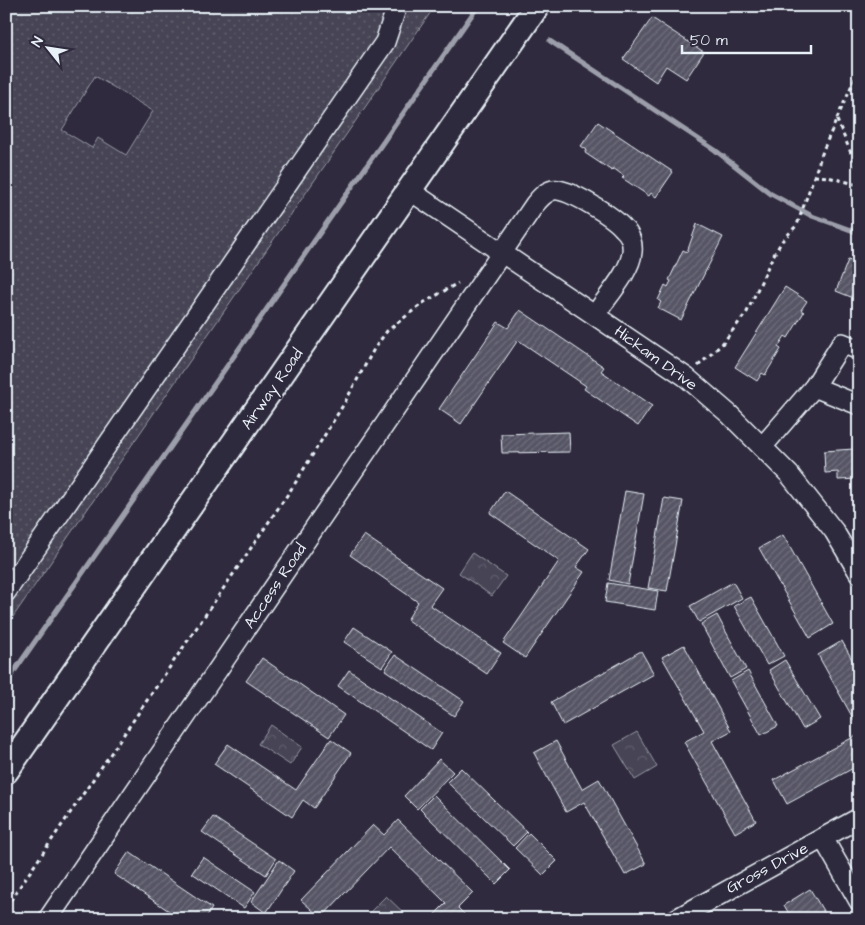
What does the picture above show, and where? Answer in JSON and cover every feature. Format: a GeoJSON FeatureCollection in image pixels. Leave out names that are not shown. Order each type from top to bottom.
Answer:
{"type":"FeatureCollection","features":[{"type":"Feature","properties":{"kind":"main road","name":"Airway Road"},"geometry":{"type":"LineString","coordinates":[[6,772],[537,6]]}},
{"type":"Feature","properties":{"kind":"street"},"geometry":{"type":"LineString","coordinates":[[6,592],[385,42],[397,6]]}},
{"type":"Feature","properties":{"kind":"street","name":"Hickam Drive"},"geometry":{"type":"LineString","coordinates":[[409,190],[686,377],[789,474],[834,531],[859,573]]}},
{"type":"Feature","properties":{"kind":"street","name":"Access Road"},"geometry":{"type":"LineString","coordinates":[[48,919],[535,204],[543,195],[552,190],[562,190],[571,193],[623,226],[630,236],[631,262],[596,315]]}},
{"type":"Feature","properties":{"kind":"street"},"geometry":{"type":"LineString","coordinates":[[762,447],[814,387],[842,343],[859,350]]}},
{"type":"Feature","properties":{"kind":"street"},"geometry":{"type":"LineString","coordinates":[[814,387],[859,405]]}},
{"type":"Feature","properties":{"kind":"street","name":"Gross Drive"},"geometry":{"type":"LineString","coordinates":[[676,919],[859,818]]}},
{"type":"Feature","properties":{"kind":"street"},"geometry":{"type":"LineString","coordinates":[[823,838],[859,901]]}},
{"type":"Feature","properties":{"kind":"path"},"geometry":{"type":"LineString","coordinates":[[686,377],[722,344],[747,312],[772,258],[782,241],[797,225],[814,176],[854,80],[859,73]]}},
{"type":"Feature","properties":{"kind":"path"},"geometry":{"type":"LineString","coordinates":[[837,120],[859,172]]}},
{"type":"Feature","properties":{"kind":"path"},"geometry":{"type":"LineString","coordinates":[[814,176],[828,177],[859,185]]}},
{"type":"Feature","properties":{"kind":"path"},"geometry":{"type":"LineString","coordinates":[[6,907],[294,485],[345,402],[374,349],[387,331],[423,303],[460,282],[485,280]]}},
{"type":"Feature","properties":{"kind":"green space"},"geometry":{"type":"Polygon","coordinates":[[[6,6],[390,6],[374,48],[6,579],[6,6]],[[95,76],[62,130],[92,148],[98,138],[126,155],[153,111],[95,76]]]}},
{"type":"Feature","properties":{"kind":"green space"},"geometry":{"type":"Polygon","coordinates":[[[402,6],[435,6],[6,627],[6,599],[402,6]]]}},
{"type":"Feature","properties":{"kind":"green space"},"geometry":{"type":"Polygon","coordinates":[[[472,553],[506,576],[492,596],[459,573],[472,553]]]}},
{"type":"Feature","properties":{"kind":"green space"},"geometry":{"type":"Polygon","coordinates":[[[271,725],[302,747],[290,765],[258,744],[271,725]]]}},
{"type":"Feature","properties":{"kind":"green space"},"geometry":{"type":"Polygon","coordinates":[[[637,732],[657,767],[635,780],[614,745],[637,732]]]}},
{"type":"Feature","properties":{"kind":"green space"},"geometry":{"type":"Polygon","coordinates":[[[386,896],[408,917],[406,919],[372,919],[368,914],[386,896]]]}},
{"type":"Feature","properties":{"kind":"building"},"geometry":{"type":"Polygon","coordinates":[[[652,18],[704,52],[686,79],[666,66],[656,82],[623,59],[652,18]]]}},
{"type":"Feature","properties":{"kind":"building"},"geometry":{"type":"Polygon","coordinates":[[[598,122],[673,172],[656,197],[651,193],[649,196],[622,178],[624,176],[613,168],[612,171],[585,153],[587,150],[581,146],[598,122]]]}},
{"type":"Feature","properties":{"kind":"building"},"geometry":{"type":"Polygon","coordinates":[[[697,224],[723,237],[681,320],[658,308],[661,302],[658,300],[665,285],[668,287],[671,281],[669,280],[683,250],[687,252],[697,224]]]}},
{"type":"Feature","properties":{"kind":"building"},"geometry":{"type":"Polygon","coordinates":[[[848,260],[859,264],[859,297],[852,294],[851,297],[836,291],[848,260]]]}},
{"type":"Feature","properties":{"kind":"building"},"geometry":{"type":"Polygon","coordinates":[[[785,287],[807,301],[801,310],[804,312],[788,338],[785,336],[778,347],[781,349],[765,375],[762,373],[757,381],[735,367],[785,287]]]}},
{"type":"Feature","properties":{"kind":"building"},"geometry":{"type":"Polygon","coordinates":[[[520,310],[604,367],[601,371],[652,406],[638,426],[584,389],[586,386],[518,340],[461,424],[439,409],[498,322],[508,328],[520,310]]]}},
{"type":"Feature","properties":{"kind":"building"},"geometry":{"type":"Polygon","coordinates":[[[569,432],[570,452],[502,453],[501,434],[569,432]]]}},
{"type":"Feature","properties":{"kind":"building"},"geometry":{"type":"Polygon","coordinates":[[[854,449],[854,451],[859,451],[859,479],[838,480],[838,472],[825,473],[824,451],[854,449]]]}},
{"type":"Feature","properties":{"kind":"building"},"geometry":{"type":"Polygon","coordinates":[[[505,491],[589,549],[576,567],[584,572],[525,658],[503,643],[559,561],[490,513],[505,491]]]}},
{"type":"Feature","properties":{"kind":"building"},"geometry":{"type":"Polygon","coordinates":[[[625,491],[644,494],[628,584],[609,580],[625,491]]]}},
{"type":"Feature","properties":{"kind":"building"},"geometry":{"type":"Polygon","coordinates":[[[664,498],[683,501],[667,591],[648,588],[664,498]]]}},
{"type":"Feature","properties":{"kind":"building"},"geometry":{"type":"Polygon","coordinates":[[[364,535],[442,588],[430,605],[501,653],[487,674],[407,620],[418,602],[350,555],[364,535]]]}},
{"type":"Feature","properties":{"kind":"building"},"geometry":{"type":"Polygon","coordinates":[[[783,535],[833,624],[810,638],[759,548],[783,535]]]}},
{"type":"Feature","properties":{"kind":"building"},"geometry":{"type":"Polygon","coordinates":[[[733,582],[742,598],[699,622],[690,606],[733,582]]]}},
{"type":"Feature","properties":{"kind":"building"},"geometry":{"type":"Polygon","coordinates":[[[608,583],[658,591],[655,610],[605,602],[608,583]]]}},
{"type":"Feature","properties":{"kind":"building"},"geometry":{"type":"Polygon","coordinates":[[[751,597],[784,656],[767,665],[734,606],[751,597]]]}},
{"type":"Feature","properties":{"kind":"building"},"geometry":{"type":"Polygon","coordinates":[[[717,615],[746,669],[730,678],[701,624],[717,615]]]}},
{"type":"Feature","properties":{"kind":"building"},"geometry":{"type":"Polygon","coordinates":[[[354,627],[392,652],[382,667],[344,642],[354,627]]]}},
{"type":"Feature","properties":{"kind":"building"},"geometry":{"type":"Polygon","coordinates":[[[842,641],[859,672],[859,729],[818,655],[842,641]]]}},
{"type":"Feature","properties":{"kind":"building"},"geometry":{"type":"Polygon","coordinates":[[[684,645],[731,731],[712,741],[756,821],[735,833],[684,742],[704,731],[662,657],[684,645]]]}},
{"type":"Feature","properties":{"kind":"building"},"geometry":{"type":"Polygon","coordinates":[[[641,651],[654,674],[563,725],[551,702],[641,651]]]}},
{"type":"Feature","properties":{"kind":"building"},"geometry":{"type":"Polygon","coordinates":[[[395,655],[464,701],[454,716],[385,670],[395,655]]]}},
{"type":"Feature","properties":{"kind":"building"},"geometry":{"type":"Polygon","coordinates":[[[262,658],[344,715],[329,737],[246,681],[262,658]]]}},
{"type":"Feature","properties":{"kind":"building"},"geometry":{"type":"Polygon","coordinates":[[[785,660],[820,719],[803,729],[769,670],[785,660]]]}},
{"type":"Feature","properties":{"kind":"building"},"geometry":{"type":"Polygon","coordinates":[[[349,670],[442,733],[431,750],[338,686],[349,670]]]}},
{"type":"Feature","properties":{"kind":"building"},"geometry":{"type":"Polygon","coordinates":[[[748,671],[778,726],[761,735],[731,681],[748,671]]]}},
{"type":"Feature","properties":{"kind":"building"},"geometry":{"type":"Polygon","coordinates":[[[859,734],[859,765],[787,804],[774,780],[859,734]]]}},
{"type":"Feature","properties":{"kind":"building"},"geometry":{"type":"Polygon","coordinates":[[[331,739],[351,753],[314,808],[303,800],[292,817],[214,764],[228,744],[296,790],[331,739]]]}},
{"type":"Feature","properties":{"kind":"building"},"geometry":{"type":"Polygon","coordinates":[[[556,741],[582,789],[599,779],[646,864],[625,875],[584,802],[566,812],[534,753],[556,741]]]}},
{"type":"Feature","properties":{"kind":"building"},"geometry":{"type":"Polygon","coordinates":[[[439,759],[453,772],[417,809],[404,796],[439,759]]]}},
{"type":"Feature","properties":{"kind":"building"},"geometry":{"type":"Polygon","coordinates":[[[461,768],[527,832],[513,846],[447,782],[461,768]]]}},
{"type":"Feature","properties":{"kind":"building"},"geometry":{"type":"Polygon","coordinates":[[[434,795],[510,870],[496,884],[420,809],[434,795]]]}},
{"type":"Feature","properties":{"kind":"building"},"geometry":{"type":"Polygon","coordinates":[[[213,817],[276,859],[266,875],[202,832],[213,817]]]}},
{"type":"Feature","properties":{"kind":"building"},"geometry":{"type":"Polygon","coordinates":[[[398,820],[473,893],[458,908],[469,919],[433,919],[432,917],[446,903],[389,847],[321,918],[301,900],[373,825],[384,835],[398,820]]]}},
{"type":"Feature","properties":{"kind":"building"},"geometry":{"type":"Polygon","coordinates":[[[529,833],[557,861],[543,875],[515,848],[529,833]]]}},
{"type":"Feature","properties":{"kind":"building"},"geometry":{"type":"Polygon","coordinates":[[[129,852],[212,908],[205,919],[181,919],[114,874],[129,852]]]}},
{"type":"Feature","properties":{"kind":"building"},"geometry":{"type":"Polygon","coordinates":[[[203,857],[255,892],[244,908],[192,873],[203,857]]]}},
{"type":"Feature","properties":{"kind":"building"},"geometry":{"type":"Polygon","coordinates":[[[279,860],[294,871],[266,913],[251,902],[279,860]]]}},
{"type":"Feature","properties":{"kind":"building"},"geometry":{"type":"Polygon","coordinates":[[[810,889],[828,919],[792,919],[784,905],[810,889]]]}},
{"type":"Feature","properties":{"kind":"waterway"},"geometry":{"type":"LineString","coordinates":[[6,683],[478,6]]}},
{"type":"Feature","properties":{"kind":"waterway"},"geometry":{"type":"LineString","coordinates":[[550,41],[715,150],[771,194],[812,216],[859,233]]}}]}
